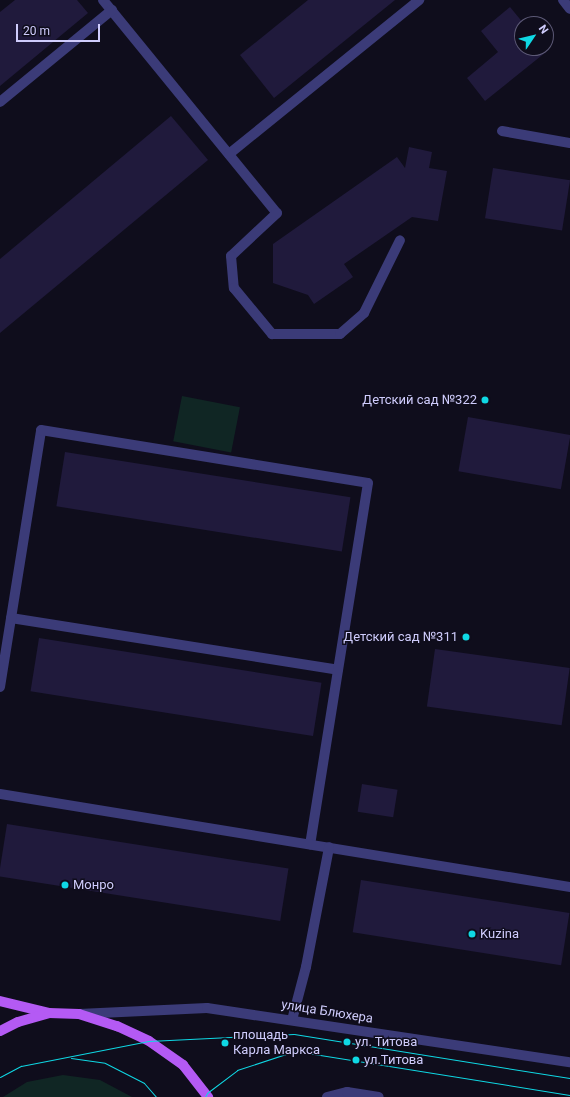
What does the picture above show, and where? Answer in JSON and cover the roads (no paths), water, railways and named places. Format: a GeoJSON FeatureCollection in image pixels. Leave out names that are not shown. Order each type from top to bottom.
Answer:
{"type":"FeatureCollection","features":[{"type":"Feature","properties":{"kind":"main road"},"geometry":{"type":"LineString","coordinates":[[0,1001],[49,1014]]}},
{"type":"Feature","properties":{"kind":"main road"},"geometry":{"type":"LineString","coordinates":[[0,1031],[18,1022],[49,1014],[79,1014],[117,1026],[149,1041],[183,1064],[208,1097]]}},
{"type":"Feature","properties":{"kind":"street"},"geometry":{"type":"LineString","coordinates":[[103,0],[277,213],[231,256],[234,288],[272,334],[340,334],[364,312],[400,240]]}},
{"type":"Feature","properties":{"kind":"street"},"geometry":{"type":"LineString","coordinates":[[229,154],[420,0]]}},
{"type":"Feature","properties":{"kind":"street"},"geometry":{"type":"LineString","coordinates":[[563,0],[570,9]]}},
{"type":"Feature","properties":{"kind":"street"},"geometry":{"type":"LineString","coordinates":[[0,102],[112,10]]}},
{"type":"Feature","properties":{"kind":"street"},"geometry":{"type":"LineString","coordinates":[[502,132],[570,142]]}},
{"type":"Feature","properties":{"kind":"street"},"geometry":{"type":"LineString","coordinates":[[0,687],[41,430],[368,484],[310,844]]}},
{"type":"Feature","properties":{"kind":"street"},"geometry":{"type":"LineString","coordinates":[[11,618],[338,670]]}},
{"type":"Feature","properties":{"kind":"street"},"geometry":{"type":"LineString","coordinates":[[0,794],[570,887]]}},
{"type":"Feature","properties":{"kind":"street"},"geometry":{"type":"LineString","coordinates":[[292,1020],[306,967],[329,847]]}},
{"type":"Feature","properties":{"kind":"street","name":"улица Блюхера"},"geometry":{"type":"LineString","coordinates":[[79,1014],[207,1008],[570,1062]]}},
{"type":"Feature","properties":{"kind":"street"},"geometry":{"type":"LineString","coordinates":[[327,1097],[347,1092],[378,1097]]}},
{"type":"Feature","properties":{"kind":"tram line"},"geometry":{"type":"LineString","coordinates":[[0,1077],[21,1066],[149,1041],[294,1034],[570,1078]]}},
{"type":"Feature","properties":{"kind":"tram line"},"geometry":{"type":"LineString","coordinates":[[205,1097],[207,1093],[237,1070],[295,1051],[570,1095]]}},
{"type":"Feature","properties":{"kind":"tram line"},"geometry":{"type":"LineString","coordinates":[[71,1058],[105,1063],[144,1083],[156,1097]]}},
{"type":"Feature","properties":{"kind":"place","name":"Детский сад №322"},"geometry":{"type":"Point","coordinates":[485,400]}},
{"type":"Feature","properties":{"kind":"place","name":"Детский сад №311"},"geometry":{"type":"Point","coordinates":[466,637]}},
{"type":"Feature","properties":{"kind":"place","name":"Монро"},"geometry":{"type":"Point","coordinates":[65,885]}},
{"type":"Feature","properties":{"kind":"place","name":"Kuzina"},"geometry":{"type":"Point","coordinates":[472,934]}},
{"type":"Feature","properties":{"kind":"place","name":"ул. Титова"},"geometry":{"type":"Point","coordinates":[347,1042]}},
{"type":"Feature","properties":{"kind":"place","name":"площадь Карла Маркса"},"geometry":{"type":"Point","coordinates":[225,1043]}},
{"type":"Feature","properties":{"kind":"place","name":"ул.Титова"},"geometry":{"type":"Point","coordinates":[356,1060]}}]}
